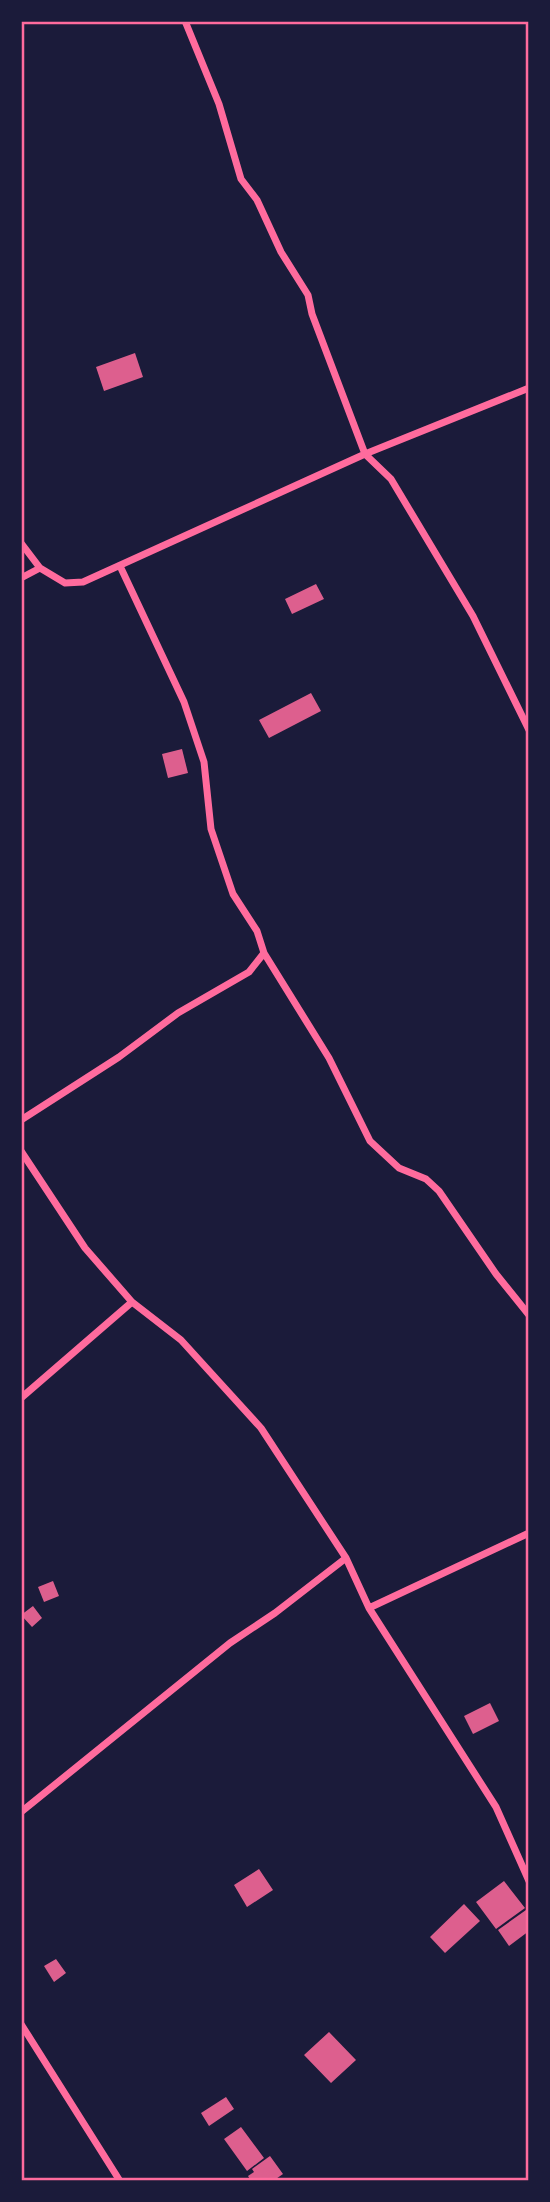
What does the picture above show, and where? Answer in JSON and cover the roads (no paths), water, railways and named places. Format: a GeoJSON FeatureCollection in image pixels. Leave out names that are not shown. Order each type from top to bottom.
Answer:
{"type":"FeatureCollection","features":[{"type":"Feature","properties":{"kind":"street"},"geometry":{"type":"LineString","coordinates":[[185,21],[219,104],[241,179],[257,200],[281,252],[308,295],[312,314],[365,454],[391,479],[473,616],[529,730]]}},
{"type":"Feature","properties":{"kind":"street"},"geometry":{"type":"LineString","coordinates":[[21,543],[40,568],[65,583],[83,582],[365,454],[529,388]]}},
{"type":"Feature","properties":{"kind":"street"},"geometry":{"type":"LineString","coordinates":[[120,566],[184,702],[204,762],[211,829],[233,894],[257,931],[264,953],[329,1058],[370,1141],[399,1168],[426,1179],[439,1191],[496,1274],[529,1315]]}},
{"type":"Feature","properties":{"kind":"street"},"geometry":{"type":"LineString","coordinates":[[21,578],[40,568]]}},
{"type":"Feature","properties":{"kind":"street"},"geometry":{"type":"LineString","coordinates":[[21,1120],[119,1057],[178,1013],[249,972],[264,953]]}},
{"type":"Feature","properties":{"kind":"street"},"geometry":{"type":"LineString","coordinates":[[21,1151],[85,1248],[132,1302],[181,1340],[261,1428],[346,1558],[369,1608],[496,1807],[529,1881]]}},
{"type":"Feature","properties":{"kind":"street"},"geometry":{"type":"LineString","coordinates":[[21,1398],[132,1302]]}},
{"type":"Feature","properties":{"kind":"street"},"geometry":{"type":"LineString","coordinates":[[369,1608],[529,1533]]}},
{"type":"Feature","properties":{"kind":"street"},"geometry":{"type":"LineString","coordinates":[[21,1812],[230,1643],[275,1613],[346,1558]]}},
{"type":"Feature","properties":{"kind":"street"},"geometry":{"type":"LineString","coordinates":[[22,2029],[120,2181]]}}]}
